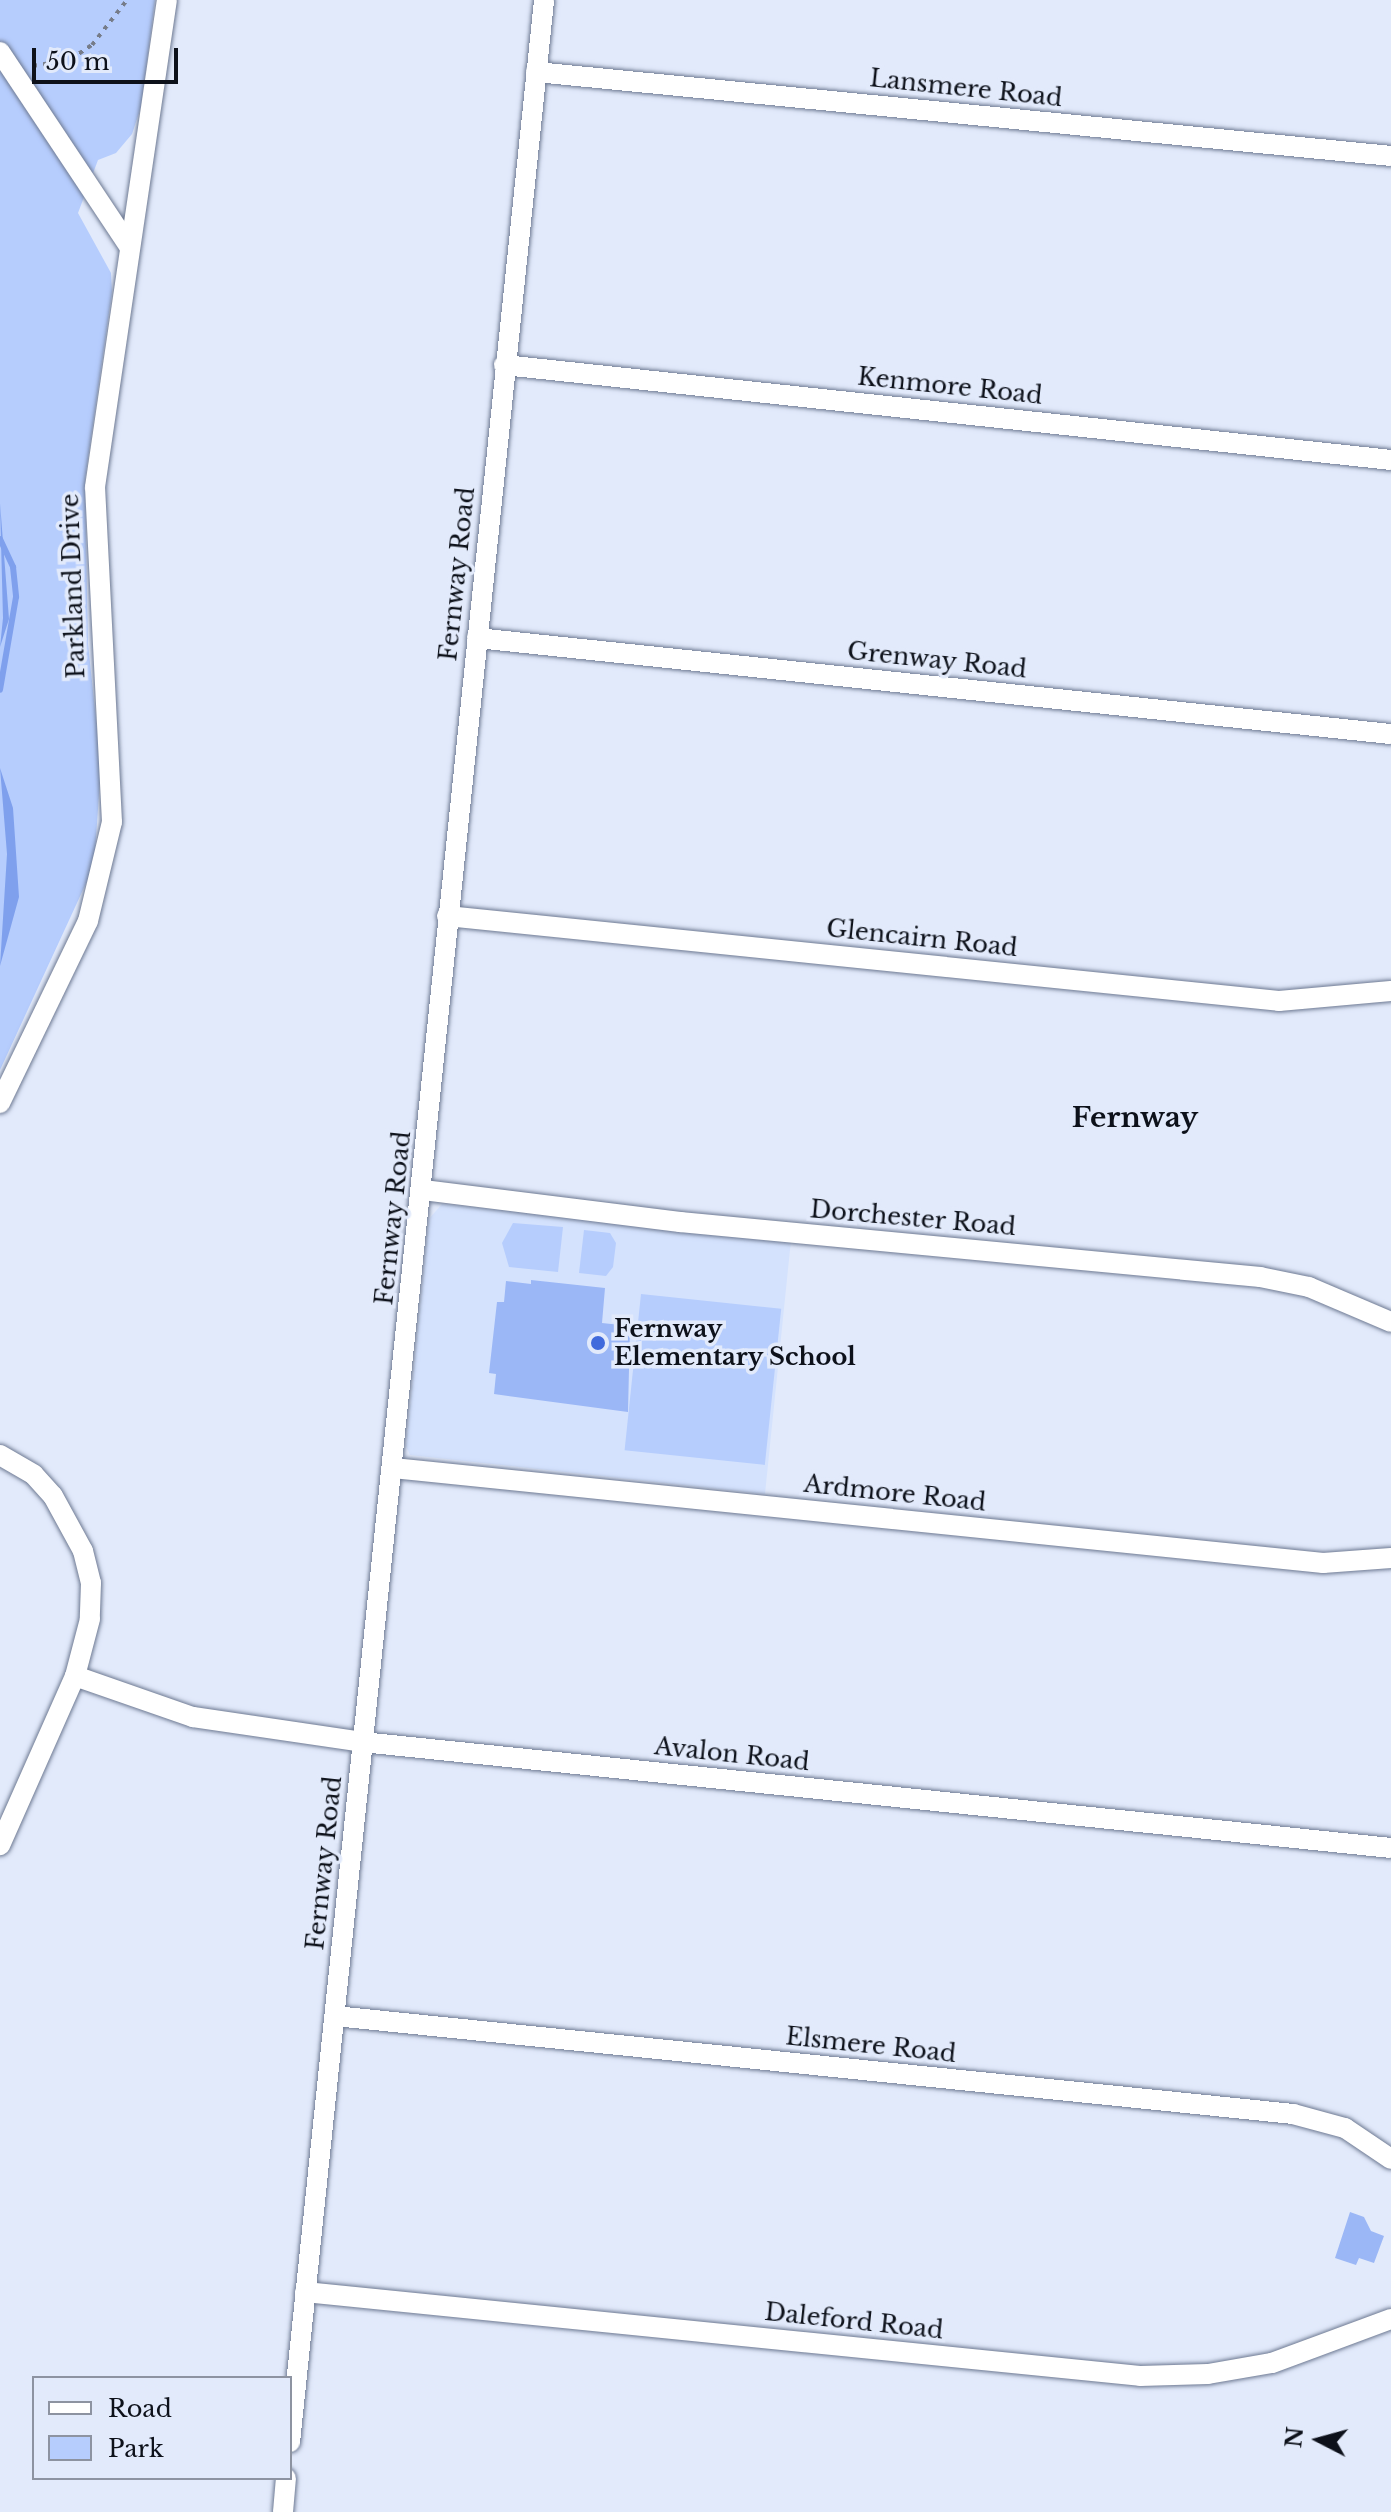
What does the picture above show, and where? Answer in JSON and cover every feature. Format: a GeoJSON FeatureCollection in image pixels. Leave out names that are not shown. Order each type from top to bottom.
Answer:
{"type":"FeatureCollection","features":[{"type":"Feature","properties":{"kind":"street","name":"Parkland Drive"},"geometry":{"type":"LineString","coordinates":[[0,1103],[88,921],[112,822],[95,487],[167,0]]}},
{"type":"Feature","properties":{"kind":"street","name":"Fernway Road"},"geometry":{"type":"LineString","coordinates":[[292,2422],[423,1190],[447,916],[544,0]]}},
{"type":"Feature","properties":{"kind":"street"},"geometry":{"type":"LineString","coordinates":[[4,59],[129,246]]}},
{"type":"Feature","properties":{"kind":"street","name":"Lansmere Road"},"geometry":{"type":"LineString","coordinates":[[536,72],[1391,156]]}},
{"type":"Feature","properties":{"kind":"street","name":"Kenmore Road"},"geometry":{"type":"LineString","coordinates":[[504,365],[1391,460]]}},
{"type":"Feature","properties":{"kind":"street","name":"Grenway Road"},"geometry":{"type":"LineString","coordinates":[[477,638],[1391,734]]}},
{"type":"Feature","properties":{"kind":"street","name":"Glencairn Road"},"geometry":{"type":"LineString","coordinates":[[447,916],[1279,1001],[1391,991]]}},
{"type":"Feature","properties":{"kind":"street","name":"Dorchester Road"},"geometry":{"type":"LineString","coordinates":[[423,1190],[680,1222],[1260,1277],[1309,1287],[1391,1322]]}},
{"type":"Feature","properties":{"kind":"street"},"geometry":{"type":"LineString","coordinates":[[0,1455],[34,1475],[53,1496],[83,1551],[90,1619],[75,1676],[0,1845]]}},
{"type":"Feature","properties":{"kind":"street","name":"Ardmore Road"},"geometry":{"type":"LineString","coordinates":[[393,1468],[1323,1563],[1391,1558]]}},
{"type":"Feature","properties":{"kind":"street","name":"Avalon Road"},"geometry":{"type":"LineString","coordinates":[[75,1676],[193,1717],[362,1742],[1391,1848]]}},
{"type":"Feature","properties":{"kind":"street","name":"Elsmere Road"},"geometry":{"type":"LineString","coordinates":[[335,2016],[1293,2114],[1345,2128],[1391,2159]]}},
{"type":"Feature","properties":{"kind":"street","name":"Daleford Road"},"geometry":{"type":"LineString","coordinates":[[305,2292],[1140,2376],[1208,2374],[1272,2363],[1391,2319]]}},
{"type":"Feature","properties":{"kind":"street"},"geometry":{"type":"LineString","coordinates":[[283,2512],[286,2480]]}},
{"type":"Feature","properties":{"kind":"path"},"geometry":{"type":"LineString","coordinates":[[4,59],[55,66],[71,59],[92,45],[127,0]]}},
{"type":"Feature","properties":{"kind":"shaded area"},"geometry":{"type":"Polygon","coordinates":[[[0,503],[9,619],[0,647],[3,618],[0,503]]]}},
{"type":"Feature","properties":{"kind":"shaded area"},"geometry":{"type":"Polygon","coordinates":[[[0,768],[13,808],[19,897],[0,966],[7,854],[0,768]]]}},
{"type":"Feature","properties":{"kind":"shaded area","name":"Fernway Elementary School"},"geometry":{"type":"Polygon","coordinates":[[[442,1204],[791,1240],[765,1494],[410,1455],[406,1446],[429,1219],[442,1204]]]}},
{"type":"Feature","properties":{"kind":"green space"},"geometry":{"type":"Polygon","coordinates":[[[0,0],[155,0],[141,107],[132,134],[116,153],[98,160],[78,213],[111,273],[112,292],[85,479],[88,644],[101,766],[94,866],[0,1070],[0,0]]]}},
{"type":"Feature","properties":{"kind":"green space"},"geometry":{"type":"Polygon","coordinates":[[[513,1223],[563,1227],[558,1272],[509,1267],[502,1243],[513,1223]]]}},
{"type":"Feature","properties":{"kind":"green space"},"geometry":{"type":"Polygon","coordinates":[[[584,1230],[610,1233],[616,1243],[613,1267],[606,1276],[579,1273],[584,1230]]]}},
{"type":"Feature","properties":{"kind":"green space"},"geometry":{"type":"Polygon","coordinates":[[[641,1294],[781,1309],[765,1465],[625,1450],[641,1294]]]}},
{"type":"Feature","properties":{"kind":"building"},"geometry":{"type":"Polygon","coordinates":[[[531,1280],[605,1288],[602,1323],[630,1326],[628,1412],[494,1394],[496,1374],[489,1373],[497,1302],[504,1302],[506,1281],[531,1284],[531,1280]]]}},
{"type":"Feature","properties":{"kind":"building"},"geometry":{"type":"Polygon","coordinates":[[[1350,2212],[1364,2217],[1371,2231],[1384,2236],[1374,2263],[1359,2258],[1356,2265],[1335,2258],[1350,2212]]]}},
{"type":"Feature","properties":{"kind":"waterway"},"geometry":{"type":"LineString","coordinates":[[0,539],[13,567],[16,597],[0,690]]}},
{"type":"Feature","properties":{"kind":"place","name":"Fernway Elementary School"},"geometry":{"type":"Point","coordinates":[598,1343]}},
{"type":"Feature","properties":{"kind":"district","name":"Fernway"},"geometry":{"type":"Point","coordinates":[1135,1118]}}]}
